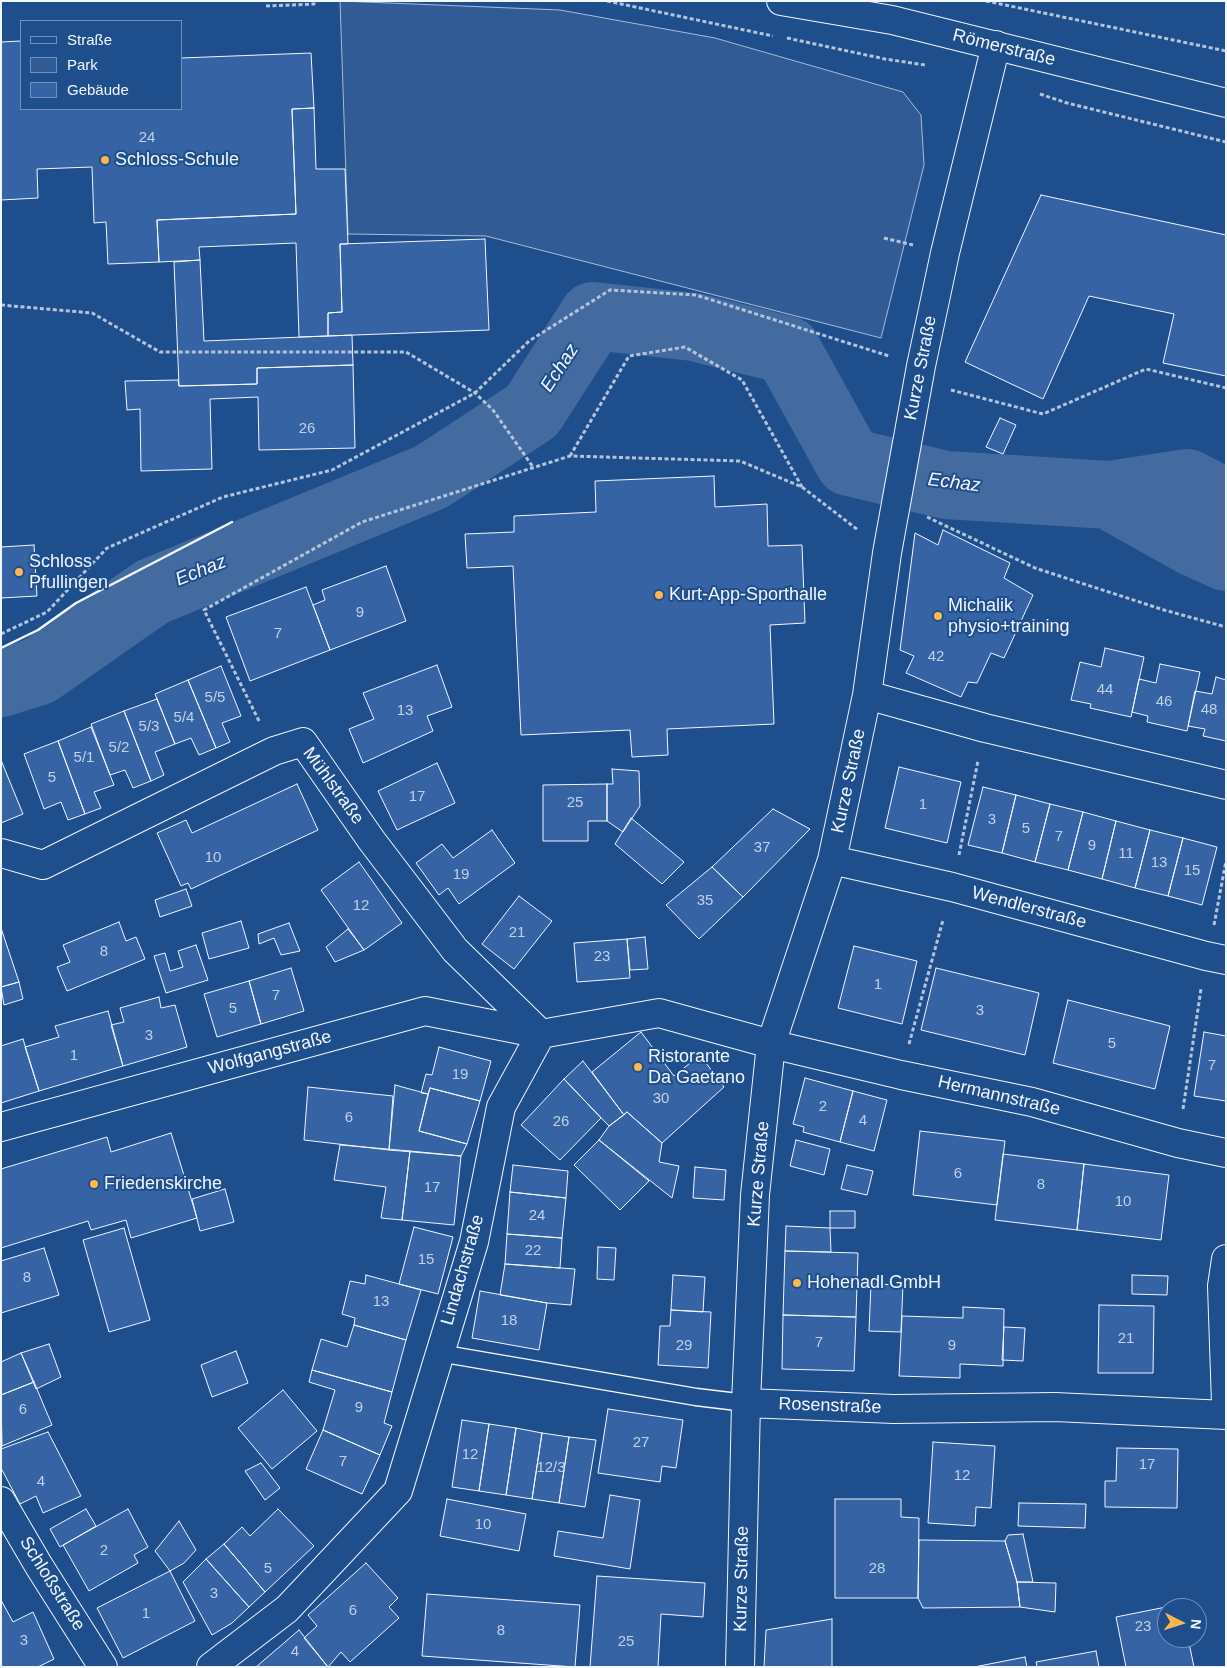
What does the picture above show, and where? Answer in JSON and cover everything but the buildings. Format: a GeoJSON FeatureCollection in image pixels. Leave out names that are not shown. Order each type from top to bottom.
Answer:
{"type":"FeatureCollection","features":[{"type":"Feature","properties":{"kind":"street","name":"Römerstraße"},"geometry":{"type":"LineString","coordinates":[[781,1],[892,20],[1226,103]]}},
{"type":"Feature","properties":{"kind":"street","name":"Kurze Straße"},"geometry":{"type":"LineString","coordinates":[[740,1667],[746,1403],[755,1195],[771,1044],[832,860],[867,695],[888,553],[912,413],[945,253],[996,45]]}},
{"type":"Feature","properties":{"kind":"street"},"geometry":{"type":"LineString","coordinates":[[867,695],[985,728],[1226,786]]}},
{"type":"Feature","properties":{"kind":"street","name":"Mühlstraße"},"geometry":{"type":"LineString","coordinates":[[1,853],[43,865],[274,751],[303,742],[372,841],[455,950],[541,1034]]}},
{"type":"Feature","properties":{"kind":"street","name":"Wendlerstraße"},"geometry":{"type":"LineString","coordinates":[[832,860],[952,887],[1226,960]]}},
{"type":"Feature","properties":{"kind":"street","name":"Wolfgangstraße"},"geometry":{"type":"LineString","coordinates":[[1,1127],[425,1011],[541,1034]]}},
{"type":"Feature","properties":{"kind":"street"},"geometry":{"type":"LineString","coordinates":[[541,1034],[659,1013],[771,1044]]}},
{"type":"Feature","properties":{"kind":"street","name":"Lindachstraße"},"geometry":{"type":"LineString","coordinates":[[211,1667],[287,1609],[398,1491],[474,1242],[501,1107],[541,1034]]}},
{"type":"Feature","properties":{"kind":"street","name":"Hermannstraße"},"geometry":{"type":"LineString","coordinates":[[771,1044],[901,1075],[1032,1102],[1178,1143],[1226,1153]]}},
{"type":"Feature","properties":{"kind":"street"},"geometry":{"type":"LineString","coordinates":[[1226,1258],[1222,1286],[1226,1404]]}},
{"type":"Feature","properties":{"kind":"street","name":"Rosenstraße"},"geometry":{"type":"LineString","coordinates":[[746,1403],[894,1409],[1055,1407],[1226,1415]]}},
{"type":"Feature","properties":{"kind":"street","name":"Schloßstraße"},"geometry":{"type":"LineString","coordinates":[[1,1501],[39,1566],[103,1667]]}},
{"type":"Feature","properties":{"kind":"lane","name":"Rosenstraße"},"geometry":{"type":"LineString","coordinates":[[439,1353],[696,1397],[746,1403]]}},
{"type":"Feature","properties":{"kind":"path"},"geometry":{"type":"LineString","coordinates":[[266,6],[314,4],[314,1]]}},
{"type":"Feature","properties":{"kind":"path"},"geometry":{"type":"LineString","coordinates":[[986,1],[1226,51]]}},
{"type":"Feature","properties":{"kind":"path"},"geometry":{"type":"LineString","coordinates":[[989,75],[1068,103],[1226,142]]}},
{"type":"Feature","properties":{"kind":"path"},"geometry":{"type":"LineString","coordinates":[[1,634],[47,612],[107,548],[223,497],[332,470],[475,393],[529,341],[610,290],[696,294],[920,374],[1043,414],[1146,369],[1226,388]]}},
{"type":"Feature","properties":{"kind":"path"},"geometry":{"type":"LineString","coordinates":[[1,305],[92,313],[160,352],[406,352],[475,393],[493,410],[533,467]]}},
{"type":"Feature","properties":{"kind":"path"},"geometry":{"type":"LineString","coordinates":[[570,456],[629,356],[685,347],[742,380],[802,487]]}},
{"type":"Feature","properties":{"kind":"path"},"geometry":{"type":"LineString","coordinates":[[274,751],[204,610],[362,522],[570,456],[740,461],[802,487],[888,553]]}},
{"type":"Feature","properties":{"kind":"path"},"geometry":{"type":"LineString","coordinates":[[897,503],[1035,568],[1164,610],[1226,627]]}},
{"type":"Feature","properties":{"kind":"path"},"geometry":{"type":"LineString","coordinates":[[901,1075],[952,887],[985,728]]}},
{"type":"Feature","properties":{"kind":"path"},"geometry":{"type":"LineString","coordinates":[[1214,928],[1226,861]]}},
{"type":"Feature","properties":{"kind":"path"},"geometry":{"type":"LineString","coordinates":[[1178,1143],[1196,1025]]}},
{"type":"Feature","properties":{"kind":"green space"},"geometry":{"type":"Polygon","coordinates":[[[340,1],[560,10],[715,38],[903,92],[921,115],[924,165],[881,338],[486,236],[348,234],[340,1]]]}},
{"type":"Feature","properties":{"kind":"waterway","name":"Echaz"},"geometry":{"type":"LineString","coordinates":[[1,683],[39,671],[152,592],[431,477],[532,411],[593,316],[694,327],[787,350],[849,462],[946,485],[1109,495],[1187,483],[1226,503]]}},
{"type":"Feature","properties":{"kind":"waterway","name":"Echaz"},"geometry":{"type":"LineString","coordinates":[[1109,495],[1195,543],[1226,557]]}},
{"type":"Feature","properties":{"kind":"wall"},"geometry":{"type":"LineString","coordinates":[[1,648],[38,630],[76,603],[232,522]]}},
{"type":"Feature","properties":{"kind":"place","name":"Schloss-Schule"},"geometry":{"type":"Point","coordinates":[105,160]}},
{"type":"Feature","properties":{"kind":"place","name":"Schloss Pfullingen"},"geometry":{"type":"Point","coordinates":[19,572]}},
{"type":"Feature","properties":{"kind":"place","name":"Kurt-App-Sporthalle"},"geometry":{"type":"Point","coordinates":[659,595]}},
{"type":"Feature","properties":{"kind":"place","name":"Michalik physio+training"},"geometry":{"type":"Point","coordinates":[938,616]}},
{"type":"Feature","properties":{"kind":"place","name":"Ristorante Da Gaetano"},"geometry":{"type":"Point","coordinates":[638,1067]}},
{"type":"Feature","properties":{"kind":"place","name":"Friedenskirche"},"geometry":{"type":"Point","coordinates":[94,1184]}},
{"type":"Feature","properties":{"kind":"place","name":"Hohenadl GmbH"},"geometry":{"type":"Point","coordinates":[797,1283]}}]}
